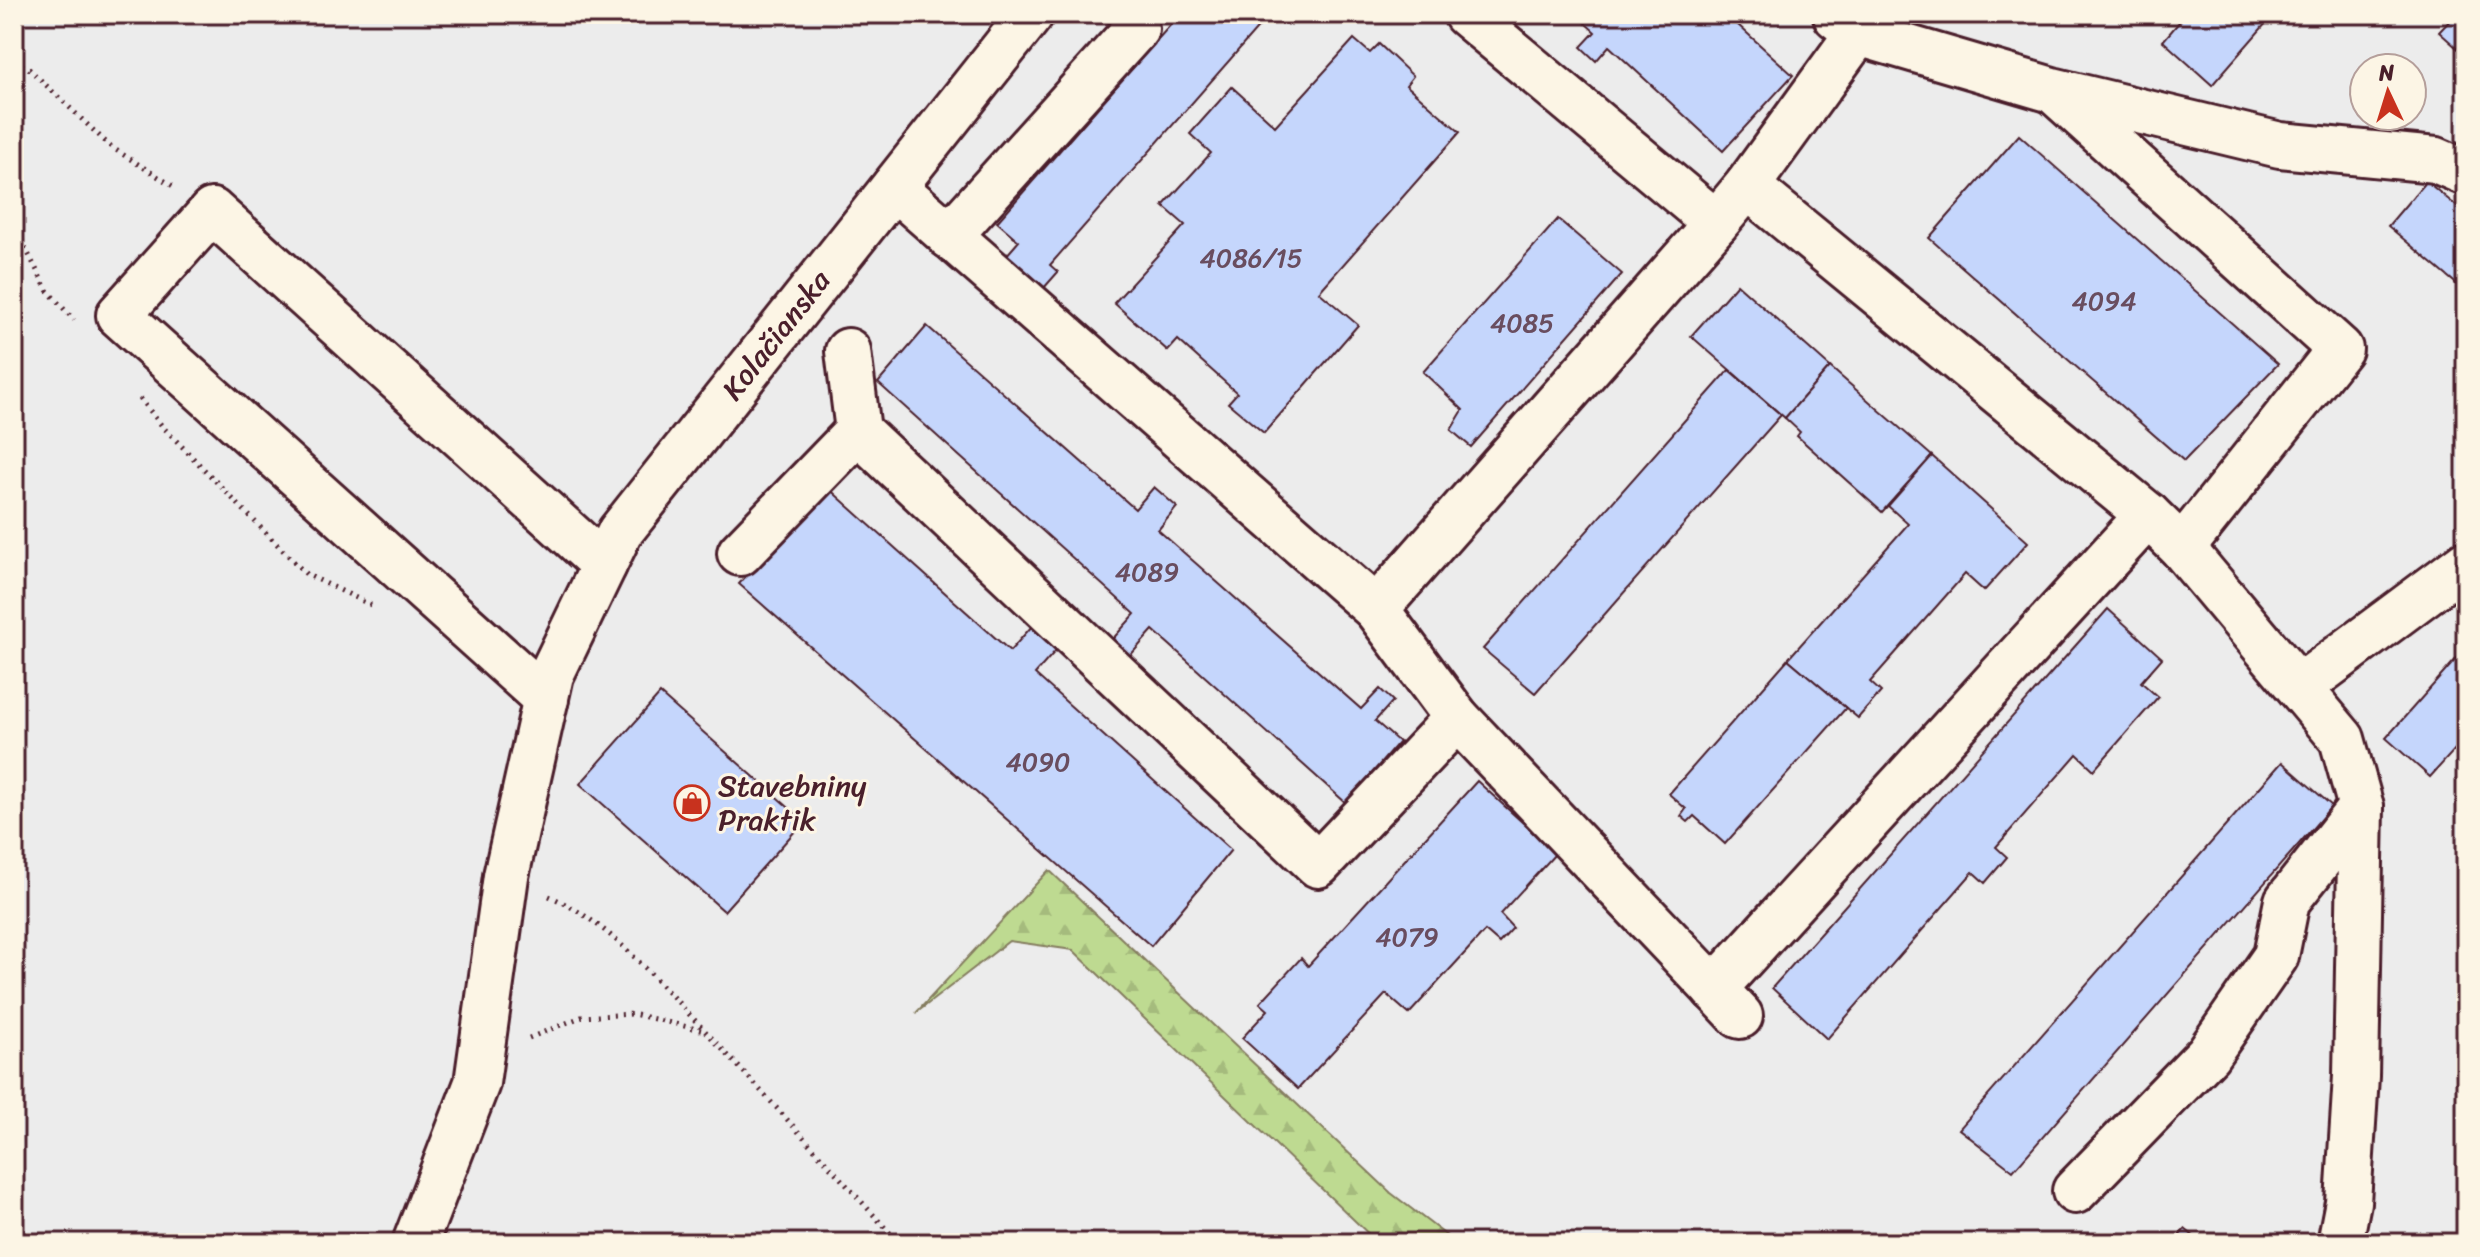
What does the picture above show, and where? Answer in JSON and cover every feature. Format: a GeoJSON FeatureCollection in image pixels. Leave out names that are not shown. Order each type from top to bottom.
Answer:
{"type":"FeatureCollection","features":[{"type":"Feature","properties":{"kind":"street","name":"Kolačianska"},"geometry":{"type":"LineString","coordinates":[[415,1243],[477,1083],[506,876],[548,687],[620,532],[1031,14]]}},
{"type":"Feature","properties":{"kind":"street"},"geometry":{"type":"LineString","coordinates":[[1466,14],[1716,223]]}},
{"type":"Feature","properties":{"kind":"street"},"geometry":{"type":"LineString","coordinates":[[1376,609],[1747,186],[1846,24],[2052,90],[2280,145],[2436,160],[2466,173]]}},
{"type":"Feature","properties":{"kind":"street"},"geometry":{"type":"LineString","coordinates":[[949,236],[1136,29]]}},
{"type":"Feature","properties":{"kind":"street"},"geometry":{"type":"LineString","coordinates":[[2052,90],[2340,349],[2182,548]]}},
{"type":"Feature","properties":{"kind":"street"},"geometry":{"type":"LineString","coordinates":[[1747,186],[2148,515],[2182,548],[2301,686],[2342,739],[2361,807],[2356,1076],[2348,1202],[2340,1243]]}},
{"type":"Feature","properties":{"kind":"street"},"geometry":{"type":"LineString","coordinates":[[894,187],[1376,609],[1457,718],[1727,1002],[2148,515]]}},
{"type":"Feature","properties":{"kind":"street"},"geometry":{"type":"LineString","coordinates":[[548,687],[119,315],[212,211],[604,565]]}},
{"type":"Feature","properties":{"kind":"street"},"geometry":{"type":"LineString","coordinates":[[848,351],[858,431],[1318,865],[1457,718]]}},
{"type":"Feature","properties":{"kind":"street"},"geometry":{"type":"LineString","coordinates":[[740,553],[858,431]]}},
{"type":"Feature","properties":{"kind":"street"},"geometry":{"type":"LineString","coordinates":[[2301,686],[2466,563]]}},
{"type":"Feature","properties":{"kind":"street"},"geometry":{"type":"LineString","coordinates":[[2075,1191],[2208,1054],[2276,956],[2287,901],[2361,807]]}},
{"type":"Feature","properties":{"kind":"path"},"geometry":{"type":"LineString","coordinates":[[14,64],[26,66],[111,147],[212,211]]}},
{"type":"Feature","properties":{"kind":"path"},"geometry":{"type":"LineString","coordinates":[[14,226],[47,290],[79,325]]}},
{"type":"Feature","properties":{"kind":"path"},"geometry":{"type":"LineString","coordinates":[[506,876],[565,903],[626,949],[706,1031],[899,1243]]}},
{"type":"Feature","properties":{"kind":"path"},"geometry":{"type":"LineString","coordinates":[[477,1083],[525,1040],[581,1017],[633,1014],[706,1031]]}},
{"type":"Feature","properties":{"kind":"green space"},"geometry":{"type":"Polygon","coordinates":[[[1049,870],[1391,1193],[1456,1243],[1378,1243],[1073,950],[1009,941],[916,1013],[1049,870]]]}},
{"type":"Feature","properties":{"kind":"building"},"geometry":{"type":"Polygon","coordinates":[[[1180,14],[1270,14],[1050,265],[1058,272],[1043,289],[1006,256],[1019,241],[997,222],[1180,14]]]}},
{"type":"Feature","properties":{"kind":"building"},"geometry":{"type":"Polygon","coordinates":[[[1575,14],[1726,14],[1793,75],[1723,151],[1609,46],[1596,61],[1581,47],[1595,32],[1575,14]]]}},
{"type":"Feature","properties":{"kind":"building"},"geometry":{"type":"Polygon","coordinates":[[[2186,14],[2274,14],[2212,85],[2163,41],[2186,14]]]}},
{"type":"Feature","properties":{"kind":"building"},"geometry":{"type":"Polygon","coordinates":[[[2456,14],[2466,14],[2466,56],[2439,32],[2456,14]]]}},
{"type":"Feature","properties":{"kind":"building"},"geometry":{"type":"Polygon","coordinates":[[[1354,39],[1370,53],[1379,44],[1413,76],[1406,85],[1460,132],[1319,292],[1358,325],[1264,433],[1228,403],[1237,393],[1178,340],[1168,351],[1114,303],[1185,225],[1163,206],[1211,153],[1190,134],[1232,87],[1275,126],[1354,39]]]}},
{"type":"Feature","properties":{"kind":"building"},"geometry":{"type":"Polygon","coordinates":[[[2019,135],[2278,364],[2184,461],[1929,238],[2019,135]]]}},
{"type":"Feature","properties":{"kind":"building"},"geometry":{"type":"Polygon","coordinates":[[[2426,181],[2466,214],[2466,292],[2388,226],[2426,181]]]}},
{"type":"Feature","properties":{"kind":"building"},"geometry":{"type":"Polygon","coordinates":[[[1558,219],[1622,274],[1471,447],[1451,430],[1463,410],[1423,372],[1558,219]]]}},
{"type":"Feature","properties":{"kind":"building"},"geometry":{"type":"Polygon","coordinates":[[[1737,284],[1830,367],[1785,418],[1691,336],[1737,284]]]}},
{"type":"Feature","properties":{"kind":"building"},"geometry":{"type":"Polygon","coordinates":[[[927,326],[1135,509],[1154,487],[1177,507],[1158,530],[1361,709],[1380,689],[1393,701],[1375,721],[1399,742],[1346,803],[1153,630],[1127,659],[1109,643],[1135,614],[878,383],[927,326]]]}},
{"type":"Feature","properties":{"kind":"building"},"geometry":{"type":"Polygon","coordinates":[[[1830,367],[1932,456],[1882,512],[1797,436],[1800,432],[1785,418],[1830,367]]]}},
{"type":"Feature","properties":{"kind":"building"},"geometry":{"type":"Polygon","coordinates":[[[1729,370],[1781,415],[1535,693],[1483,649],[1729,370]]]}},
{"type":"Feature","properties":{"kind":"building"},"geometry":{"type":"Polygon","coordinates":[[[1932,456],[2028,542],[1984,591],[1965,574],[1870,682],[1881,692],[1858,718],[1788,659],[1908,524],[1888,506],[1932,456]]]}},
{"type":"Feature","properties":{"kind":"building"},"geometry":{"type":"Polygon","coordinates":[[[826,486],[1010,651],[1040,617],[1065,640],[1035,674],[1231,850],[1151,946],[739,584],[826,486]]]}},
{"type":"Feature","properties":{"kind":"building"},"geometry":{"type":"Polygon","coordinates":[[[2108,609],[2162,658],[2141,682],[2158,697],[2094,770],[2077,754],[1996,847],[2007,857],[1985,883],[1973,872],[1827,1039],[1772,988],[2108,609]]]}},
{"type":"Feature","properties":{"kind":"building"},"geometry":{"type":"Polygon","coordinates":[[[2466,648],[2466,737],[2430,777],[2386,738],[2466,648]]]}},
{"type":"Feature","properties":{"kind":"building"},"geometry":{"type":"Polygon","coordinates":[[[1788,659],[1846,708],[1725,844],[1694,816],[1688,822],[1681,816],[1686,809],[1669,794],[1788,659]]]}},
{"type":"Feature","properties":{"kind":"building","name":"Stavebniny Praktik"},"geometry":{"type":"Polygon","coordinates":[[[660,694],[804,821],[724,911],[580,784],[660,694]]]}},
{"type":"Feature","properties":{"kind":"building"},"geometry":{"type":"Polygon","coordinates":[[[2282,762],[2332,806],[2013,1171],[1959,1129],[2282,762]]]}},
{"type":"Feature","properties":{"kind":"building"},"geometry":{"type":"Polygon","coordinates":[[[1477,781],[1556,853],[1500,914],[1513,928],[1499,943],[1485,931],[1409,1014],[1386,994],[1298,1089],[1242,1038],[1268,1010],[1260,1003],[1301,958],[1308,966],[1477,781]]]}},
{"type":"Feature","properties":{"kind":"building"},"geometry":{"type":"Polygon","coordinates":[[[2185,1229],[2202,1243],[2173,1243],[2185,1229]]]}},
{"type":"Feature","properties":{"kind":"place","name":"Stavebniny Praktik"},"geometry":{"type":"Point","coordinates":[692,803]}}]}
